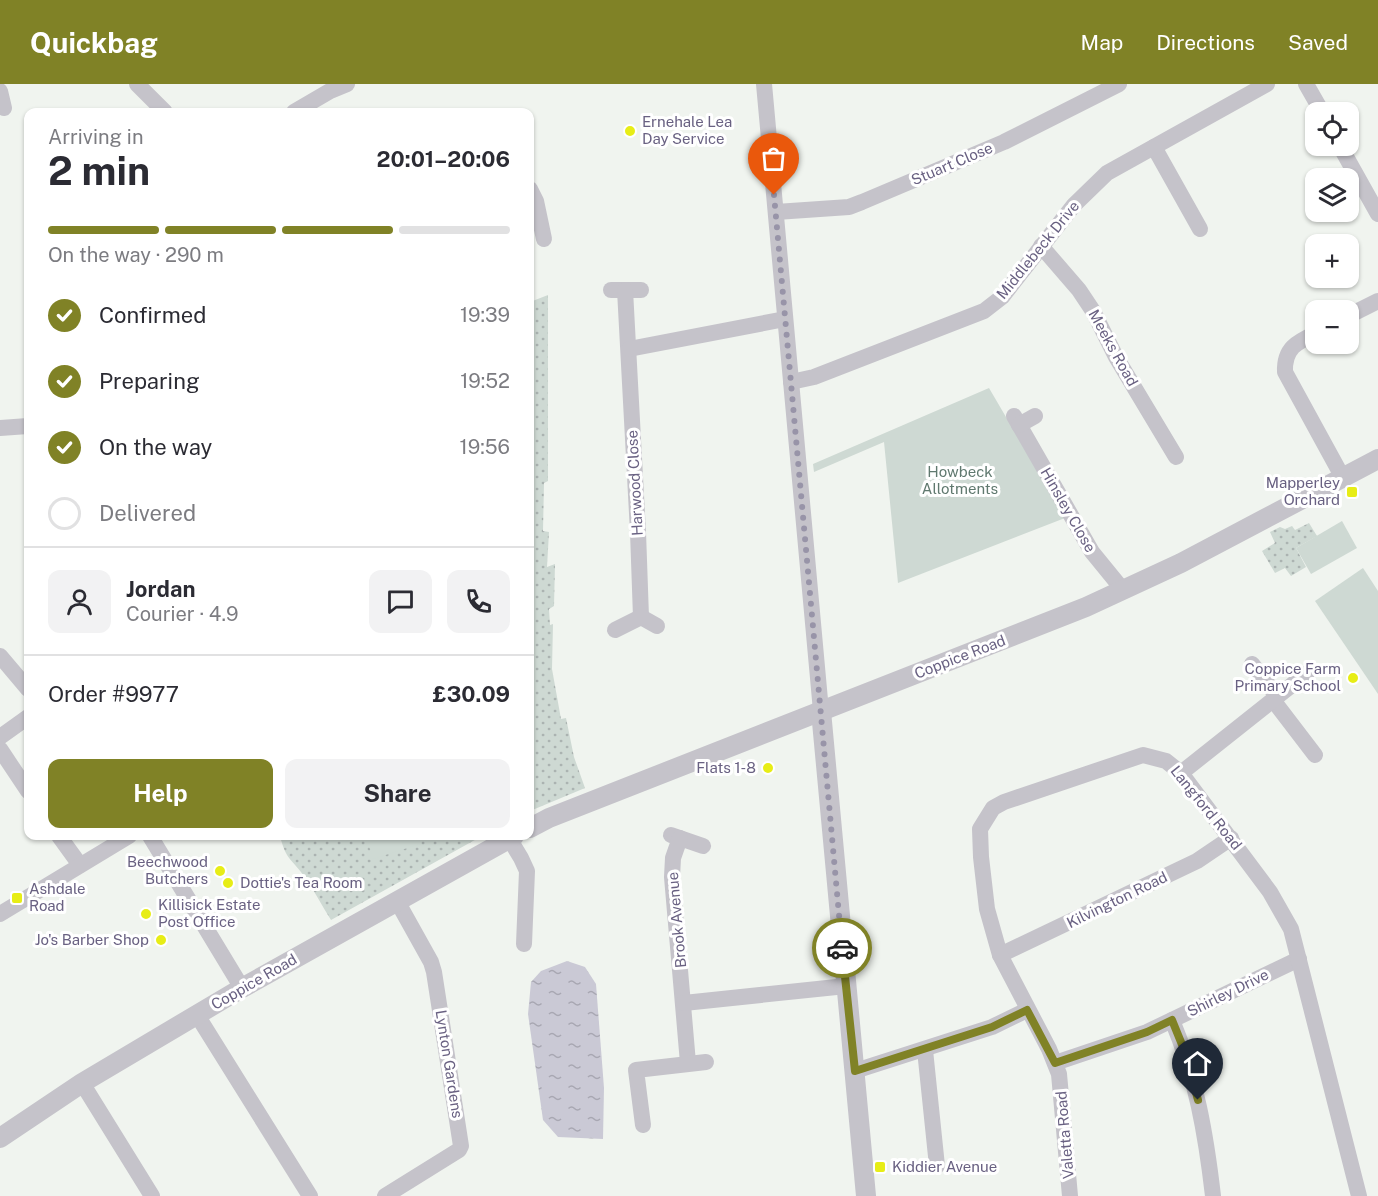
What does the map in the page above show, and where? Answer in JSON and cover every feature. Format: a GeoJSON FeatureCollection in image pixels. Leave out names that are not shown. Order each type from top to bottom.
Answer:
{"type":"FeatureCollection","features":[{"type":"Feature","properties":{"kind":"street"},"geometry":{"type":"LineString","coordinates":[[137,84],[161,108]]}},
{"type":"Feature","properties":{"kind":"street"},"geometry":{"type":"LineString","coordinates":[[300,108],[327,88],[346,84]]}},
{"type":"Feature","properties":{"kind":"street"},"geometry":{"type":"LineString","coordinates":[[769,84],[764,84],[866,1196]]}},
{"type":"Feature","properties":{"kind":"street","name":"Stuart Close"},"geometry":{"type":"LineString","coordinates":[[776,212],[849,207],[1004,142],[1119,84]]}},
{"type":"Feature","properties":{"kind":"street","name":"Middlebeck Drive"},"geometry":{"type":"LineString","coordinates":[[791,382],[814,377],[984,311],[1002,297],[1074,205],[1107,173],[1267,84]]}},
{"type":"Feature","properties":{"kind":"street"},"geometry":{"type":"LineString","coordinates":[[1306,84],[1316,102]]}},
{"type":"Feature","properties":{"kind":"street"},"geometry":{"type":"LineString","coordinates":[[1154,147],[1200,229]]}},
{"type":"Feature","properties":{"kind":"street"},"geometry":{"type":"LineString","coordinates":[[1346,156],[1378,214]]}},
{"type":"Feature","properties":{"kind":"street"},"geometry":{"type":"LineString","coordinates":[[534,214],[544,239]]}},
{"type":"Feature","properties":{"kind":"street","name":"Meeks Road"},"geometry":{"type":"LineString","coordinates":[[1041,246],[1079,290],[1093,311],[1116,357],[1175,458]]}},
{"type":"Feature","properties":{"kind":"street","name":"Harwood Close"},"geometry":{"type":"LineString","coordinates":[[626,290],[641,617]]}},
{"type":"Feature","properties":{"kind":"street"},"geometry":{"type":"LineString","coordinates":[[1359,310],[1378,300]]}},
{"type":"Feature","properties":{"kind":"street"},"geometry":{"type":"LineString","coordinates":[[628,350],[785,319]]}},
{"type":"Feature","properties":{"kind":"street"},"geometry":{"type":"LineString","coordinates":[[1305,339],[1292,347],[1285,361],[1286,372],[1343,478]]}},
{"type":"Feature","properties":{"kind":"street","name":"Hinsley Close"},"geometry":{"type":"LineString","coordinates":[[1035,416],[1016,421],[1092,552],[1123,590]]}},
{"type":"Feature","properties":{"kind":"street"},"geometry":{"type":"LineString","coordinates":[[0,428],[24,426]]}},
{"type":"Feature","properties":{"kind":"street","name":"Coppice Road"},"geometry":{"type":"LineString","coordinates":[[534,826],[549,818],[1086,607],[1181,563],[1378,459]]}},
{"type":"Feature","properties":{"kind":"street"},"geometry":{"type":"LineString","coordinates":[[615,630],[641,617],[657,626]]}},
{"type":"Feature","properties":{"kind":"street"},"geometry":{"type":"LineString","coordinates":[[0,656],[24,684]]}},
{"type":"Feature","properties":{"kind":"street"},"geometry":{"type":"LineString","coordinates":[[1252,664],[1314,755]]}},
{"type":"Feature","properties":{"kind":"street"},"geometry":{"type":"LineString","coordinates":[[1181,773],[1307,674]]}},
{"type":"Feature","properties":{"kind":"street"},"geometry":{"type":"LineString","coordinates":[[0,737],[24,720]]}},
{"type":"Feature","properties":{"kind":"street"},"geometry":{"type":"LineString","coordinates":[[0,748],[24,785]]}},
{"type":"Feature","properties":{"kind":"street","name":"Langford Road"},"geometry":{"type":"LineString","coordinates":[[1027,1010],[1000,956],[987,909],[980,838],[983,822],[993,808],[1004,802],[1143,755],[1166,761],[1181,773],[1231,838],[1278,905],[1291,929],[1359,1196]]}},
{"type":"Feature","properties":{"kind":"street","name":"Brook Avenue"},"geometry":{"type":"LineString","coordinates":[[688,1064],[672,877],[675,837],[703,846]]}},
{"type":"Feature","properties":{"kind":"street","name":"Kilvington Road"},"geometry":{"type":"LineString","coordinates":[[1000,956],[1197,861],[1231,838]]}},
{"type":"Feature","properties":{"kind":"street"},"geometry":{"type":"LineString","coordinates":[[62,840],[80,865]]}},
{"type":"Feature","properties":{"kind":"street"},"geometry":{"type":"LineString","coordinates":[[0,914],[122,840]]}},
{"type":"Feature","properties":{"kind":"street"},"geometry":{"type":"LineString","coordinates":[[152,840],[242,988]]}},
{"type":"Feature","properties":{"kind":"street","name":"Coppice Road"},"geometry":{"type":"LineString","coordinates":[[0,1138],[82,1083],[242,988],[507,840]]}},
{"type":"Feature","properties":{"kind":"street"},"geometry":{"type":"LineString","coordinates":[[513,840],[527,871],[524,944]]}},
{"type":"Feature","properties":{"kind":"street","name":"Lynton Gardens"},"geometry":{"type":"LineString","coordinates":[[385,1196],[459,1150],[461,1146],[434,972],[397,901]]}},
{"type":"Feature","properties":{"kind":"street","name":"Shirley Drive"},"geometry":{"type":"LineString","coordinates":[[1055,1063],[1147,1032],[1299,959]]}},
{"type":"Feature","properties":{"kind":"street"},"geometry":{"type":"LineString","coordinates":[[684,1003],[846,986]]}},
{"type":"Feature","properties":{"kind":"street"},"geometry":{"type":"LineString","coordinates":[[855,1071],[992,1027],[1027,1010]]}},
{"type":"Feature","properties":{"kind":"street","name":"Valetta Road"},"geometry":{"type":"LineString","coordinates":[[1027,1010],[1055,1063],[1062,1088],[1070,1196]]}},
{"type":"Feature","properties":{"kind":"street"},"geometry":{"type":"LineString","coordinates":[[197,1015],[310,1196]]}},
{"type":"Feature","properties":{"kind":"street"},"geometry":{"type":"LineString","coordinates":[[1172,1020],[1185,1052],[1203,1122],[1213,1196]]}},
{"type":"Feature","properties":{"kind":"street"},"geometry":{"type":"LineString","coordinates":[[925,1050],[940,1145],[937,1166]]}},
{"type":"Feature","properties":{"kind":"street"},"geometry":{"type":"LineString","coordinates":[[643,1125],[636,1070],[706,1062]]}},
{"type":"Feature","properties":{"kind":"street"},"geometry":{"type":"LineString","coordinates":[[82,1083],[152,1196]]}},
{"type":"Feature","properties":{"kind":"green space"},"geometry":{"type":"Polygon","coordinates":[[[548,295],[548,481],[544,483],[543,531],[549,532],[547,567],[555,564],[554,606],[549,609],[550,625],[553,624],[552,669],[561,719],[566,718],[574,757],[585,788],[534,809],[534,300],[548,295]]]}},
{"type":"Feature","properties":{"kind":"green space","name":"Howbeck Allotments"},"geometry":{"type":"Polygon","coordinates":[[[989,388],[1065,518],[898,583],[884,442],[814,472],[813,464],[989,388]]]}},
{"type":"Feature","properties":{"kind":"green space"},"geometry":{"type":"Polygon","coordinates":[[[1342,521],[1357,548],[1311,574],[1296,548],[1342,521]]]}},
{"type":"Feature","properties":{"kind":"green space"},"geometry":{"type":"Polygon","coordinates":[[[1309,523],[1317,536],[1296,548],[1306,567],[1291,576],[1285,568],[1275,573],[1262,551],[1275,543],[1270,532],[1280,527],[1285,529],[1292,526],[1295,530],[1309,523]]]}},
{"type":"Feature","properties":{"kind":"green space"},"geometry":{"type":"Polygon","coordinates":[[[1363,568],[1378,591],[1378,694],[1315,601],[1363,568]]]}},
{"type":"Feature","properties":{"kind":"green space"},"geometry":{"type":"Polygon","coordinates":[[[281,840],[475,840],[331,920],[308,881],[281,840]]]}},
{"type":"Feature","properties":{"kind":"green space"},"geometry":{"type":"Polygon","coordinates":[[[367,840],[419,840],[420,844],[373,859],[367,840]]]}},
{"type":"Feature","properties":{"kind":"water"},"geometry":{"type":"Polygon","coordinates":[[[567,961],[585,967],[596,984],[604,1088],[603,1139],[558,1137],[543,1120],[528,1014],[531,982],[541,971],[567,961]]]}},
{"type":"Feature","properties":{"kind":"way so far"},"geometry":{"type":"LineString","coordinates":[[774,195],[842,948]]}},
{"type":"Feature","properties":{"kind":"place","name":"Ernehale Lea Day Service"},"geometry":{"type":"Point","coordinates":[630,131]}},
{"type":"Feature","properties":{"kind":"place","name":"Mapperley Orchard"},"geometry":{"type":"Point","coordinates":[1352,492]}},
{"type":"Feature","properties":{"kind":"place","name":"Coppice Farm Primary School"},"geometry":{"type":"Point","coordinates":[1353,678]}},
{"type":"Feature","properties":{"kind":"place","name":"Flats 1-8"},"geometry":{"type":"Point","coordinates":[768,768]}},
{"type":"Feature","properties":{"kind":"place","name":"Beechwood Butchers"},"geometry":{"type":"Point","coordinates":[220,871]}},
{"type":"Feature","properties":{"kind":"place","name":"Dottie's Tea Room"},"geometry":{"type":"Point","coordinates":[228,883]}},
{"type":"Feature","properties":{"kind":"place","name":"Ashdale Road"},"geometry":{"type":"Point","coordinates":[17,898]}},
{"type":"Feature","properties":{"kind":"place","name":"Killisick Estate Post Office"},"geometry":{"type":"Point","coordinates":[146,914]}},
{"type":"Feature","properties":{"kind":"place","name":"Jo's Barber Shop"},"geometry":{"type":"Point","coordinates":[161,940]}},
{"type":"Feature","properties":{"kind":"place","name":"Kiddier Avenue"},"geometry":{"type":"Point","coordinates":[880,1167]}},
{"type":"Feature","properties":{"kind":"route"},"geometry":{"type":"LineString","coordinates":[[842,948],[855,1071],[992,1027],[1027,1010],[1055,1063],[1147,1032],[1172,1020],[1185,1052],[1198,1100]]}}]}
